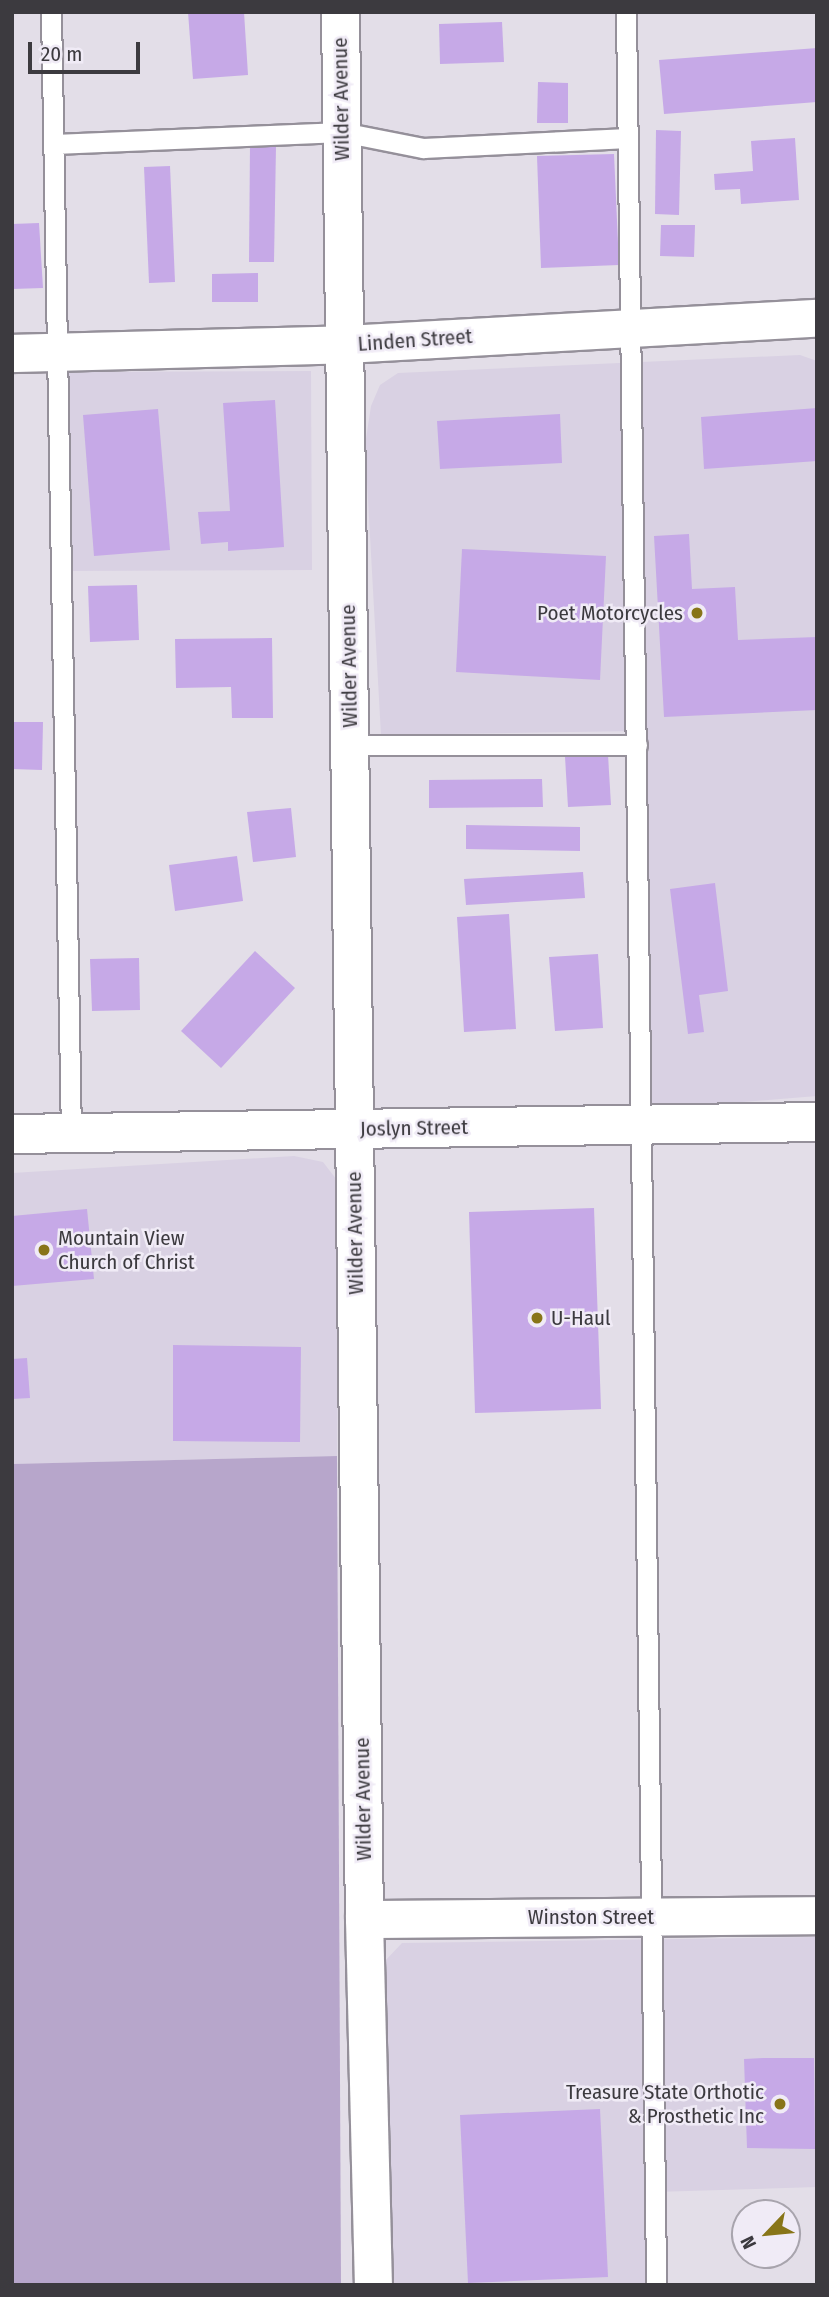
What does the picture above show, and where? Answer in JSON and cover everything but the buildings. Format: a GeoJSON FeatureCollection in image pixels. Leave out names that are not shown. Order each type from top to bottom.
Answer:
{"type":"FeatureCollection","features":[{"type":"Feature","properties":{"kind":"street","name":"Wilder Avenue"},"geometry":{"type":"LineString","coordinates":[[340,12],[364,1919],[373,2285]]}},
{"type":"Feature","properties":{"kind":"street","name":"Linden Street"},"geometry":{"type":"LineString","coordinates":[[12,353],[59,354],[346,344],[631,326],[817,318]]}},
{"type":"Feature","properties":{"kind":"street","name":"Joslyn Street"},"geometry":{"type":"LineString","coordinates":[[12,1134],[817,1122]]}},
{"type":"Feature","properties":{"kind":"street","name":"Winston Street"},"geometry":{"type":"LineString","coordinates":[[364,1919],[817,1915]]}},
{"type":"Feature","properties":{"kind":"lane"},"geometry":{"type":"LineString","coordinates":[[51,12],[71,1133]]}},
{"type":"Feature","properties":{"kind":"lane"},"geometry":{"type":"LineString","coordinates":[[626,12],[649,1917],[656,2285]]}},
{"type":"Feature","properties":{"kind":"lane"},"geometry":{"type":"LineString","coordinates":[[54,144],[342,132],[423,148],[628,138]]}},
{"type":"Feature","properties":{"kind":"lane"},"geometry":{"type":"LineString","coordinates":[[350,745],[636,745]]}},
{"type":"Feature","properties":{"kind":"shaded area"},"geometry":{"type":"Polygon","coordinates":[[[800,355],[817,361],[817,1096],[641,1110],[636,731],[381,735],[365,445],[371,406],[380,385],[398,373],[800,355]]]}},
{"type":"Feature","properties":{"kind":"shaded area"},"geometry":{"type":"Polygon","coordinates":[[[311,371],[312,570],[59,571],[58,372],[311,371]]]}},
{"type":"Feature","properties":{"kind":"shaded area"},"geometry":{"type":"Polygon","coordinates":[[[294,1156],[323,1162],[340,1184],[337,1456],[12,1464],[12,1173],[294,1156]]]}},
{"type":"Feature","properties":{"kind":"shaded area"},"geometry":{"type":"Polygon","coordinates":[[[337,1456],[341,2285],[12,2285],[12,1464],[337,1456]]]}},
{"type":"Feature","properties":{"kind":"shaded area"},"geometry":{"type":"Polygon","coordinates":[[[817,1937],[817,2187],[654,2192],[653,2285],[389,2285],[383,1963],[402,1943],[817,1937]]]}},
{"type":"Feature","properties":{"kind":"place","name":"Poet Motorcycles"},"geometry":{"type":"Point","coordinates":[697,613]}},
{"type":"Feature","properties":{"kind":"place","name":"Mountain View Church of Christ"},"geometry":{"type":"Point","coordinates":[44,1250]}},
{"type":"Feature","properties":{"kind":"place","name":"U-Haul"},"geometry":{"type":"Point","coordinates":[537,1318]}},
{"type":"Feature","properties":{"kind":"place","name":"Treasure State Orthotic & Prosthetic Inc"},"geometry":{"type":"Point","coordinates":[780,2104]}}]}
